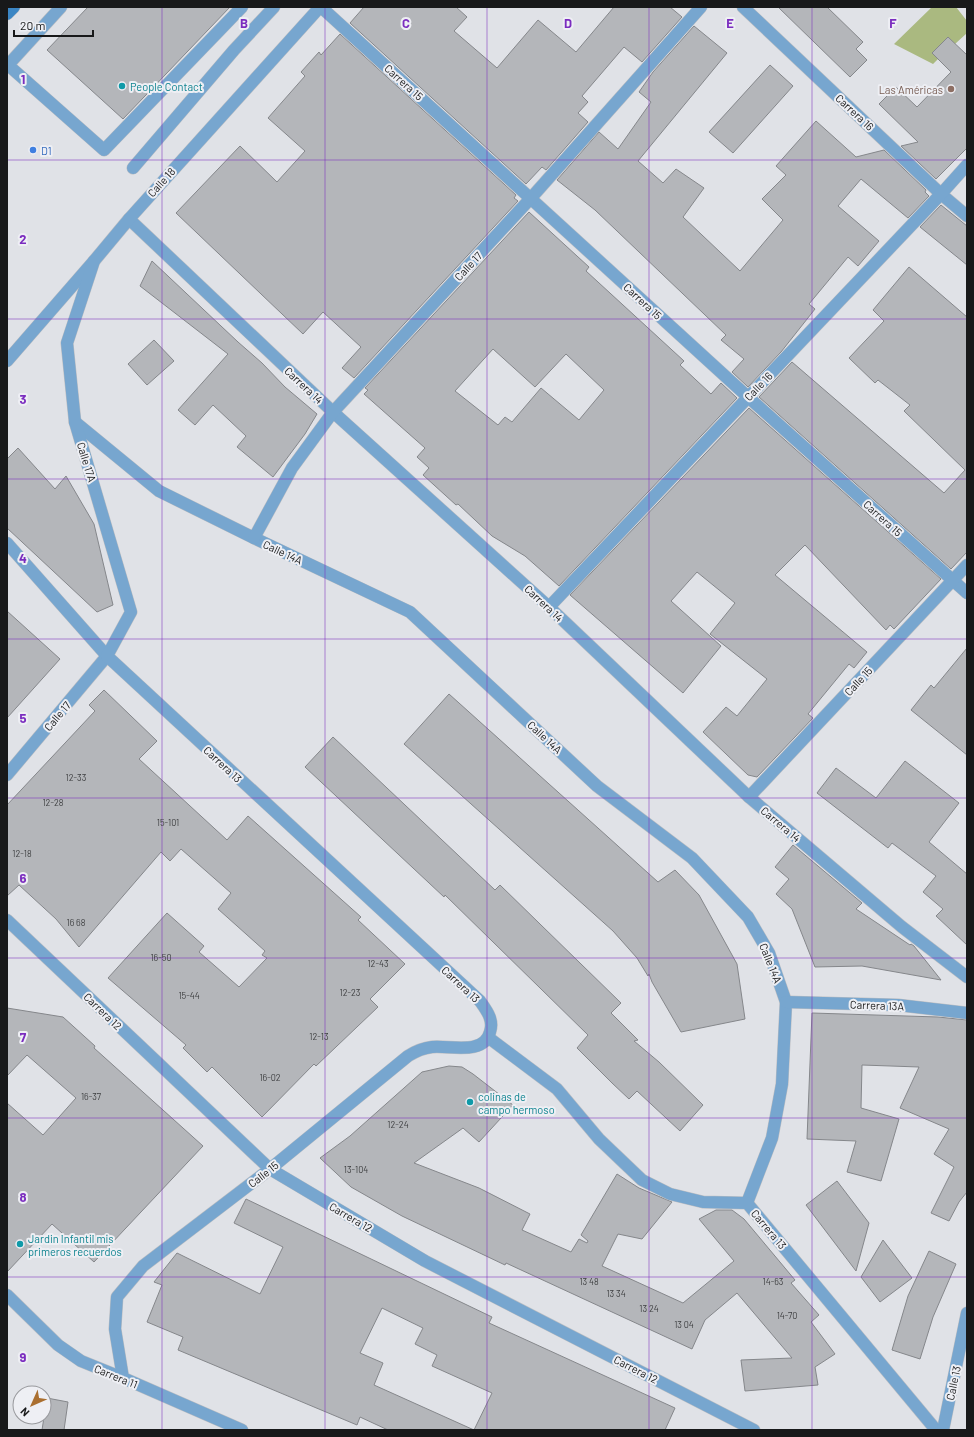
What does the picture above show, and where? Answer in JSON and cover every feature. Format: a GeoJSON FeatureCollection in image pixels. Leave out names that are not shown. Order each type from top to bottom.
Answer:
{"type":"FeatureCollection","features":[{"type":"Feature","properties":{"kind":"main road"},"geometry":{"type":"LineString","coordinates":[[7,14],[14,7]]}},
{"type":"Feature","properties":{"kind":"street"},"geometry":{"type":"LineString","coordinates":[[62,7],[8,65],[104,150],[242,7]]}},
{"type":"Feature","properties":{"kind":"street"},"geometry":{"type":"LineString","coordinates":[[133,168],[234,50],[274,7]]}},
{"type":"Feature","properties":{"kind":"street","name":"Carrera 15"},"geometry":{"type":"LineString","coordinates":[[320,7],[748,397],[967,593]]}},
{"type":"Feature","properties":{"kind":"street","name":"Calle 18"},"geometry":{"type":"LineString","coordinates":[[7,361],[129,219],[320,7]]}},
{"type":"Feature","properties":{"kind":"street","name":"Calle 17"},"geometry":{"type":"LineString","coordinates":[[254,538],[292,468],[333,412],[531,198],[701,7]]}},
{"type":"Feature","properties":{"kind":"street","name":"Carrera 16"},"geometry":{"type":"LineString","coordinates":[[743,7],[941,194],[967,216]]}},
{"type":"Feature","properties":{"kind":"street","name":"Calle 16"},"geometry":{"type":"LineString","coordinates":[[549,607],[967,165]]}},
{"type":"Feature","properties":{"kind":"street","name":"Carrera 14"},"geometry":{"type":"LineString","coordinates":[[129,219],[333,412],[549,607],[749,797],[902,927],[967,977]]}},
{"type":"Feature","properties":{"kind":"street","name":"Calle 17A"},"geometry":{"type":"LineString","coordinates":[[94,261],[67,342],[74,422],[131,612],[107,656]]}},
{"type":"Feature","properties":{"kind":"street","name":"Calle 14A"},"geometry":{"type":"LineString","coordinates":[[74,422],[159,491],[410,612],[597,786],[692,858],[748,917],[769,953],[786,1002],[782,1084],[772,1138],[747,1203]]}},
{"type":"Feature","properties":{"kind":"street","name":"Carrera 13"},"geometry":{"type":"LineString","coordinates":[[7,543],[107,656],[480,1001],[490,1017],[492,1024],[489,1038],[557,1088],[599,1140],[642,1180],[670,1194],[703,1202],[747,1203],[936,1430]]}},
{"type":"Feature","properties":{"kind":"street","name":"Calle 15"},"geometry":{"type":"LineString","coordinates":[[749,797],[952,579],[967,565]]}},
{"type":"Feature","properties":{"kind":"street","name":"Calle 17"},"geometry":{"type":"LineString","coordinates":[[7,776],[107,656]]}},
{"type":"Feature","properties":{"kind":"street","name":"Carrera 12"},"geometry":{"type":"LineString","coordinates":[[7,920],[270,1169],[426,1261],[754,1430]]}},
{"type":"Feature","properties":{"kind":"street","name":"Carrera 13A"},"geometry":{"type":"LineString","coordinates":[[786,1002],[898,1005],[967,1013]]}},
{"type":"Feature","properties":{"kind":"street","name":"Calle 15"},"geometry":{"type":"LineString","coordinates":[[123,1378],[115,1329],[117,1297],[143,1266],[270,1169],[408,1056],[423,1048],[476,1046],[485,1042],[489,1038]]}},
{"type":"Feature","properties":{"kind":"street","name":"Carrera 11"},"geometry":{"type":"LineString","coordinates":[[7,1295],[58,1345],[81,1362],[123,1378],[242,1430]]}},
{"type":"Feature","properties":{"kind":"street","name":"Calle 13"},"geometry":{"type":"LineString","coordinates":[[943,1430],[967,1313]]}},
{"type":"Feature","properties":{"kind":"green space"},"geometry":{"type":"Polygon","coordinates":[[[932,7],[956,7],[967,21],[967,33],[955,44],[948,37],[932,53],[938,59],[933,64],[894,44],[932,7]]]}},
{"type":"Feature","properties":{"kind":"building","name":"People Contact"},"geometry":{"type":"Polygon","coordinates":[[[88,7],[230,7],[123,119],[47,50],[88,7]]]}},
{"type":"Feature","properties":{"kind":"building"},"geometry":{"type":"Polygon","coordinates":[[[364,7],[456,7],[467,17],[454,31],[497,68],[538,20],[576,52],[614,7],[670,7],[682,17],[642,62],[624,47],[582,96],[588,102],[578,113],[588,122],[546,170],[542,167],[526,184],[350,23],[364,7]]]}},
{"type":"Feature","properties":{"kind":"building"},"geometry":{"type":"Polygon","coordinates":[[[778,7],[827,7],[863,42],[856,49],[867,60],[850,77],[778,7]]]}},
{"type":"Feature","properties":{"kind":"building"},"geometry":{"type":"Polygon","coordinates":[[[694,26],[727,53],[638,161],[663,183],[676,169],[704,188],[683,217],[740,271],[783,220],[762,199],[786,175],[776,166],[816,121],[856,157],[884,150],[926,190],[925,192],[929,196],[908,218],[861,179],[838,206],[879,241],[858,266],[848,257],[809,304],[815,309],[781,352],[748,387],[732,372],[744,359],[721,340],[726,335],[595,210],[557,180],[599,132],[618,149],[651,102],[639,92],[653,72],[694,26]]]}},
{"type":"Feature","properties":{"kind":"building"},"geometry":{"type":"Polygon","coordinates":[[[340,34],[516,195],[514,198],[518,201],[354,378],[342,368],[361,347],[323,312],[303,334],[176,213],[240,146],[277,182],[305,151],[268,118],[305,76],[301,72],[319,52],[321,55],[340,34]]]}},
{"type":"Feature","properties":{"kind":"building","name":"Las Américas"},"geometry":{"type":"Polygon","coordinates":[[[948,37],[967,55],[967,148],[936,179],[901,146],[918,142],[879,104],[896,87],[917,107],[951,72],[932,53],[948,37]]]}},
{"type":"Feature","properties":{"kind":"building"},"geometry":{"type":"Polygon","coordinates":[[[770,65],[793,86],[733,153],[709,132],[770,65]]]}},
{"type":"Feature","properties":{"kind":"building"},"geometry":{"type":"Polygon","coordinates":[[[941,205],[967,226],[967,265],[920,227],[941,205]]]}},
{"type":"Feature","properties":{"kind":"building"},"geometry":{"type":"Polygon","coordinates":[[[529,212],[589,267],[586,271],[684,361],[680,365],[711,394],[721,383],[737,398],[559,586],[525,556],[492,536],[458,504],[456,505],[423,475],[429,468],[417,457],[425,448],[364,394],[368,390],[365,388],[529,212]],[[493,349],[455,391],[498,425],[505,417],[512,422],[541,388],[579,420],[604,390],[566,354],[535,387],[493,349]]]}},
{"type":"Feature","properties":{"kind":"building"},"geometry":{"type":"Polygon","coordinates":[[[152,261],[262,363],[285,387],[317,414],[305,434],[273,477],[237,447],[246,436],[213,405],[195,425],[178,410],[228,354],[140,286],[152,261]]]}},
{"type":"Feature","properties":{"kind":"building"},"geometry":{"type":"Polygon","coordinates":[[[909,267],[967,317],[967,552],[951,569],[759,397],[792,362],[944,493],[965,470],[904,411],[910,405],[878,380],[875,383],[849,358],[884,321],[873,310],[909,267]]]}},
{"type":"Feature","properties":{"kind":"building"},"geometry":{"type":"Polygon","coordinates":[[[154,340],[174,361],[147,385],[128,364],[154,340]]]}},
{"type":"Feature","properties":{"kind":"building"},"geometry":{"type":"Polygon","coordinates":[[[749,408],[941,579],[894,629],[890,625],[886,630],[805,545],[775,575],[867,652],[854,668],[849,664],[808,714],[813,718],[757,777],[748,775],[703,732],[726,707],[737,716],[767,679],[710,634],[735,603],[697,572],[671,601],[721,646],[683,693],[570,595],[749,408]]]}},
{"type":"Feature","properties":{"kind":"building"},"geometry":{"type":"Polygon","coordinates":[[[18,448],[55,489],[66,476],[94,524],[113,605],[97,612],[7,528],[7,459],[18,448]]]}},
{"type":"Feature","properties":{"kind":"building"},"geometry":{"type":"Polygon","coordinates":[[[7,611],[60,659],[7,718],[7,611]]]}},
{"type":"Feature","properties":{"kind":"building"},"geometry":{"type":"Polygon","coordinates":[[[967,648],[967,755],[911,710],[931,685],[934,688],[967,648]]]}},
{"type":"Feature","properties":{"kind":"building"},"geometry":{"type":"Polygon","coordinates":[[[104,690],[157,741],[139,759],[227,840],[248,816],[361,917],[358,920],[405,964],[370,999],[378,1007],[316,1066],[314,1064],[262,1117],[212,1067],[207,1072],[183,1048],[186,1045],[108,978],[167,913],[204,946],[199,952],[239,987],[267,958],[262,955],[265,951],[218,909],[231,893],[181,849],[170,861],[161,852],[79,947],[56,919],[19,885],[7,896],[7,805],[95,711],[89,705],[104,690]]]}},
{"type":"Feature","properties":{"kind":"building"},"geometry":{"type":"Polygon","coordinates":[[[449,694],[658,882],[675,870],[699,895],[737,964],[745,1019],[681,1032],[652,982],[649,974],[648,976],[637,958],[613,931],[404,744],[449,694]]]}},
{"type":"Feature","properties":{"kind":"building"},"geometry":{"type":"Polygon","coordinates":[[[333,737],[495,890],[500,885],[621,1003],[611,1013],[638,1040],[634,1041],[659,1062],[703,1105],[680,1131],[637,1091],[629,1099],[612,1083],[577,1048],[588,1035],[445,895],[444,897],[305,767],[333,737]]]}},
{"type":"Feature","properties":{"kind":"building"},"geometry":{"type":"Polygon","coordinates":[[[905,761],[959,803],[929,842],[967,874],[967,945],[936,916],[943,909],[923,892],[936,876],[892,843],[888,848],[817,793],[836,768],[876,798],[905,761]]]}},
{"type":"Feature","properties":{"kind":"building"},"geometry":{"type":"Polygon","coordinates":[[[793,845],[862,903],[856,909],[910,945],[911,944],[914,946],[941,980],[862,966],[815,967],[792,909],[776,894],[789,879],[775,867],[793,845]]]}},
{"type":"Feature","properties":{"kind":"building"},"geometry":{"type":"Polygon","coordinates":[[[7,1008],[63,1017],[95,1046],[94,1048],[203,1146],[94,1262],[52,1224],[7,1272],[7,1103],[43,1135],[76,1098],[27,1055],[7,1076],[7,1008]]]}},
{"type":"Feature","properties":{"kind":"building"},"geometry":{"type":"Polygon","coordinates":[[[812,1013],[938,1017],[967,1020],[967,1192],[959,1202],[949,1221],[931,1213],[954,1167],[934,1154],[949,1129],[900,1108],[919,1067],[862,1065],[861,1108],[899,1119],[881,1181],[847,1172],[856,1141],[807,1139],[812,1013]]]}},
{"type":"Feature","properties":{"kind":"building"},"geometry":{"type":"Polygon","coordinates":[[[449,1066],[462,1067],[513,1105],[479,1142],[463,1128],[414,1163],[479,1188],[530,1214],[522,1230],[571,1252],[579,1239],[587,1243],[588,1241],[581,1235],[617,1174],[639,1188],[672,1202],[642,1239],[618,1234],[602,1266],[683,1303],[734,1261],[699,1219],[716,1210],[732,1210],[744,1219],[795,1280],[791,1283],[819,1315],[811,1322],[835,1354],[815,1367],[818,1385],[745,1391],[741,1360],[792,1358],[737,1293],[705,1320],[692,1349],[506,1263],[505,1265],[402,1216],[351,1187],[320,1158],[350,1136],[422,1072],[449,1066]]]}},
{"type":"Feature","properties":{"kind":"building"},"geometry":{"type":"Polygon","coordinates":[[[837,1181],[869,1223],[856,1271],[806,1205],[837,1181]]]}},
{"type":"Feature","properties":{"kind":"building"},"geometry":{"type":"Polygon","coordinates":[[[246,1199],[492,1317],[489,1323],[675,1408],[665,1430],[474,1430],[388,1430],[360,1417],[357,1425],[178,1350],[183,1337],[147,1322],[162,1285],[154,1282],[177,1253],[260,1294],[283,1247],[234,1223],[246,1199]],[[382,1308],[360,1353],[383,1363],[374,1385],[474,1430],[492,1393],[432,1366],[437,1355],[415,1344],[423,1328],[382,1308]]]}},
{"type":"Feature","properties":{"kind":"building"},"geometry":{"type":"Polygon","coordinates":[[[883,1240],[912,1278],[880,1302],[861,1277],[883,1240]]]}},
{"type":"Feature","properties":{"kind":"building"},"geometry":{"type":"Polygon","coordinates":[[[929,1251],[956,1264],[933,1317],[920,1359],[892,1350],[908,1296],[929,1251]]]}},
{"type":"Feature","properties":{"kind":"building"},"geometry":{"type":"Polygon","coordinates":[[[52,1399],[68,1402],[64,1430],[42,1430],[43,1425],[52,1425],[52,1399]]]}},
{"type":"Feature","properties":{"kind":"place","name":"People Contact"},"geometry":{"type":"Point","coordinates":[122,86]}},
{"type":"Feature","properties":{"kind":"place","name":"Las Américas"},"geometry":{"type":"Point","coordinates":[951,89]}},
{"type":"Feature","properties":{"kind":"place","name":"D1"},"geometry":{"type":"Point","coordinates":[33,150]}},
{"type":"Feature","properties":{"kind":"place","name":"colinas de campo hermoso"},"geometry":{"type":"Point","coordinates":[470,1102]}},
{"type":"Feature","properties":{"kind":"place","name":"Jardin Infantil mis primeros recuerdos"},"geometry":{"type":"Point","coordinates":[20,1244]}}]}
